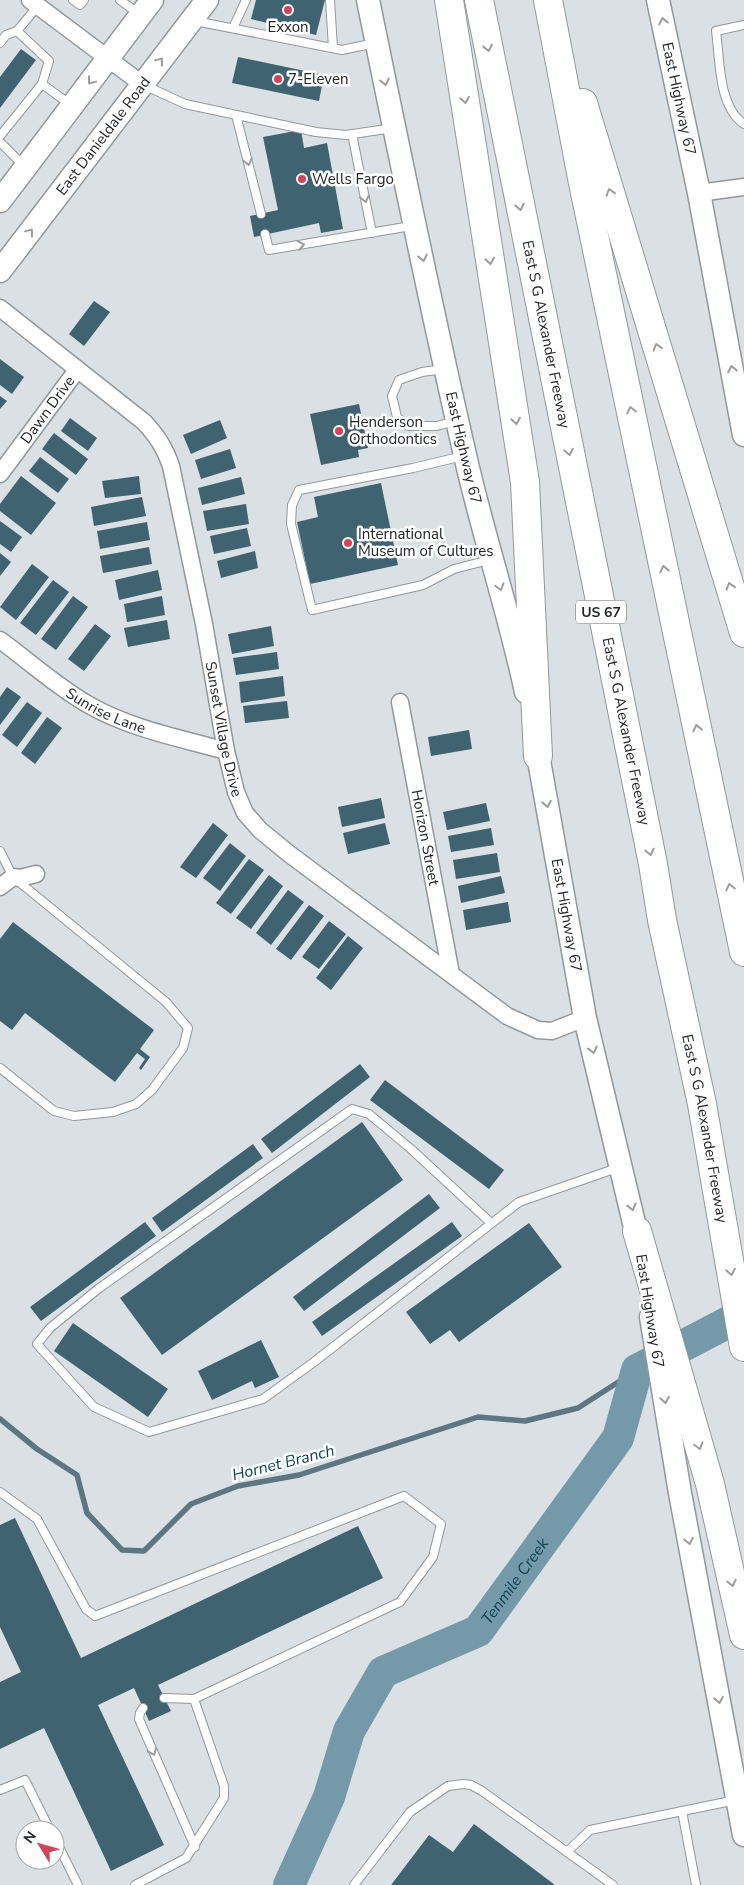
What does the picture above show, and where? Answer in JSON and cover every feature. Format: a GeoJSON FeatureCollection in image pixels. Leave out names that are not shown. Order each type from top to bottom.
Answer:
{"type":"FeatureCollection","features":[{"type":"Feature","properties":{"kind":"highway"},"geometry":{"type":"LineString","coordinates":[[449,0],[525,482],[538,756]]}},
{"type":"Feature","properties":{"kind":"highway","name":"East S G Alexander Freeway"},"geometry":{"type":"LineString","coordinates":[[479,0],[653,864],[662,920],[702,1104],[744,1347]]}},
{"type":"Feature","properties":{"kind":"highway"},"geometry":{"type":"LineString","coordinates":[[548,0],[587,202],[744,952]]}},
{"type":"Feature","properties":{"kind":"highway"},"geometry":{"type":"LineString","coordinates":[[552,0],[744,633]]}},
{"type":"Feature","properties":{"kind":"highway"},"geometry":{"type":"LineString","coordinates":[[638,1231],[710,1484],[744,1635]]}},
{"type":"Feature","properties":{"kind":"main road","name":"East Highway 67"},"geometry":{"type":"LineString","coordinates":[[368,0],[465,456],[516,642],[585,1018],[638,1231],[680,1493],[744,1835]]}},
{"type":"Feature","properties":{"kind":"main road","name":"East Highway 67"},"geometry":{"type":"LineString","coordinates":[[658,0],[742,410],[744,435]]}},
{"type":"Feature","properties":{"kind":"main road"},"geometry":{"type":"LineString","coordinates":[[0,201],[146,8]]}},
{"type":"Feature","properties":{"kind":"main road","name":"East Danieldale Road"},"geometry":{"type":"LineString","coordinates":[[0,271],[197,9]]}},
{"type":"Feature","properties":{"kind":"street"},"geometry":{"type":"LineString","coordinates":[[34,3],[142,84]]}},
{"type":"Feature","properties":{"kind":"street"},"geometry":{"type":"LineString","coordinates":[[699,193],[744,187]]}},
{"type":"Feature","properties":{"kind":"street","name":"Sunset Village Drive"},"geometry":{"type":"LineString","coordinates":[[0,308],[144,422],[165,449],[171,466],[204,624],[226,751],[239,799],[245,813],[260,830],[288,853],[507,1016],[538,1030],[552,1031],[585,1018]]}},
{"type":"Feature","properties":{"kind":"street","name":"Dawn Drive"},"geometry":{"type":"LineString","coordinates":[[0,474],[77,370]]}},
{"type":"Feature","properties":{"kind":"street","name":"Sunrise Lane"},"geometry":{"type":"LineString","coordinates":[[0,640],[89,705],[144,728],[226,751]]}},
{"type":"Feature","properties":{"kind":"street","name":"Horizon Street"},"geometry":{"type":"LineString","coordinates":[[400,702],[451,974]]}},
{"type":"Feature","properties":{"kind":"street"},"geometry":{"type":"LineString","coordinates":[[0,888],[13,877],[20,878],[36,874]]}},
{"type":"Feature","properties":{"kind":"lane"},"geometry":{"type":"LineString","coordinates":[[73,0],[80,5],[84,0]]}},
{"type":"Feature","properties":{"kind":"lane"},"geometry":{"type":"LineString","coordinates":[[120,0],[146,8]]}},
{"type":"Feature","properties":{"kind":"lane"},"geometry":{"type":"LineString","coordinates":[[233,28],[246,0]]}},
{"type":"Feature","properties":{"kind":"lane"},"geometry":{"type":"LineString","coordinates":[[330,0],[333,48]]}},
{"type":"Feature","properties":{"kind":"lane"},"geometry":{"type":"LineString","coordinates":[[0,43],[6,35],[17,31],[34,3]]}},
{"type":"Feature","properties":{"kind":"lane"},"geometry":{"type":"LineString","coordinates":[[197,9],[233,28],[342,50],[377,43]]}},
{"type":"Feature","properties":{"kind":"lane"},"geometry":{"type":"LineString","coordinates":[[744,25],[716,31],[727,103],[736,118],[744,124]]}},
{"type":"Feature","properties":{"kind":"lane"},"geometry":{"type":"LineString","coordinates":[[0,136],[42,84],[49,61],[17,31]]}},
{"type":"Feature","properties":{"kind":"lane"},"geometry":{"type":"LineString","coordinates":[[42,84],[72,106]]}},
{"type":"Feature","properties":{"kind":"lane"},"geometry":{"type":"LineString","coordinates":[[142,84],[185,104],[316,132],[352,134],[395,128]]}},
{"type":"Feature","properties":{"kind":"lane"},"geometry":{"type":"LineString","coordinates":[[236,115],[260,214]]}},
{"type":"Feature","properties":{"kind":"lane"},"geometry":{"type":"LineString","coordinates":[[352,134],[372,233]]}},
{"type":"Feature","properties":{"kind":"lane"},"geometry":{"type":"LineString","coordinates":[[0,142],[25,168]]}},
{"type":"Feature","properties":{"kind":"lane"},"geometry":{"type":"LineString","coordinates":[[265,234],[270,250],[416,225]]}},
{"type":"Feature","properties":{"kind":"lane"},"geometry":{"type":"LineString","coordinates":[[446,369],[422,372],[399,380],[395,385],[392,396],[397,417],[408,426],[437,426],[457,421]]}},
{"type":"Feature","properties":{"kind":"lane"},"geometry":{"type":"LineString","coordinates":[[465,456],[299,490],[292,505],[291,524],[312,610],[423,585],[454,569],[492,560]]}},
{"type":"Feature","properties":{"kind":"lane"},"geometry":{"type":"LineString","coordinates":[[0,851],[13,877],[166,1002],[188,1028],[183,1048],[152,1090],[136,1104],[113,1112],[74,1116],[54,1111],[0,1068]]}},
{"type":"Feature","properties":{"kind":"lane"},"geometry":{"type":"LineString","coordinates":[[491,1223],[411,1149],[369,1114],[352,1110],[98,1289],[50,1328],[37,1344],[94,1407],[149,1432],[263,1399],[314,1362],[519,1202],[622,1167]]}},
{"type":"Feature","properties":{"kind":"lane"},"geometry":{"type":"LineString","coordinates":[[0,1492],[37,1519],[86,1609],[95,1616],[404,1496],[441,1524],[433,1557],[400,1602],[194,1699],[164,1698]]}},
{"type":"Feature","properties":{"kind":"lane"},"geometry":{"type":"LineString","coordinates":[[135,1885],[186,1858],[195,1847],[224,1798],[224,1786],[194,1699]]}},
{"type":"Feature","properties":{"kind":"lane"},"geometry":{"type":"LineString","coordinates":[[143,1708],[139,1719],[195,1847]]}},
{"type":"Feature","properties":{"kind":"lane"},"geometry":{"type":"LineString","coordinates":[[0,1790],[25,1780],[45,1820]]}},
{"type":"Feature","properties":{"kind":"lane"},"geometry":{"type":"LineString","coordinates":[[354,1885],[410,1812],[448,1786],[455,1785],[471,1785],[482,1791],[613,1885]]}},
{"type":"Feature","properties":{"kind":"lane"},"geometry":{"type":"LineString","coordinates":[[567,1852],[590,1830],[738,1800]]}},
{"type":"Feature","properties":{"kind":"lane"},"geometry":{"type":"LineString","coordinates":[[682,1811],[696,1885]]}},
{"type":"Feature","properties":{"kind":"lane"},"geometry":{"type":"LineString","coordinates":[[65,1859],[78,1885]]}},
{"type":"Feature","properties":{"kind":"building","name":"Exxon"},"geometry":{"type":"Polygon","coordinates":[[[256,0],[325,0],[316,35],[251,19],[256,0]]]}},
{"type":"Feature","properties":{"kind":"building"},"geometry":{"type":"Polygon","coordinates":[[[21,49],[36,60],[0,108],[0,77],[21,49]]]}},
{"type":"Feature","properties":{"kind":"building","name":"7-Eleven"},"geometry":{"type":"Polygon","coordinates":[[[238,57],[324,75],[319,101],[232,83],[238,57]]]}},
{"type":"Feature","properties":{"kind":"building","name":"Wells Fargo"},"geometry":{"type":"Polygon","coordinates":[[[301,130],[304,148],[327,143],[343,229],[321,233],[319,223],[254,237],[250,216],[278,210],[263,137],[301,130]]]}},
{"type":"Feature","properties":{"kind":"building"},"geometry":{"type":"Polygon","coordinates":[[[94,301],[110,312],[84,346],[69,334],[94,301]]]}},
{"type":"Feature","properties":{"kind":"building"},"geometry":{"type":"Polygon","coordinates":[[[0,359],[24,377],[12,394],[0,385],[0,359]]]}},
{"type":"Feature","properties":{"kind":"building"},"geometry":{"type":"Polygon","coordinates":[[[0,396],[7,401],[0,409],[0,396]]]}},
{"type":"Feature","properties":{"kind":"building","name":"Henderson Orthodontics"},"geometry":{"type":"Polygon","coordinates":[[[359,404],[368,448],[358,450],[359,457],[321,465],[310,414],[359,404]]]}},
{"type":"Feature","properties":{"kind":"building"},"geometry":{"type":"Polygon","coordinates":[[[70,418],[97,438],[88,451],[61,431],[70,418]]]}},
{"type":"Feature","properties":{"kind":"building"},"geometry":{"type":"Polygon","coordinates":[[[220,420],[227,438],[191,454],[183,435],[220,420]]]}},
{"type":"Feature","properties":{"kind":"building"},"geometry":{"type":"Polygon","coordinates":[[[54,433],[88,459],[76,475],[42,449],[54,433]]]}},
{"type":"Feature","properties":{"kind":"building"},"geometry":{"type":"Polygon","coordinates":[[[230,449],[236,468],[201,479],[195,460],[230,449]]]}},
{"type":"Feature","properties":{"kind":"building"},"geometry":{"type":"Polygon","coordinates":[[[40,457],[69,479],[58,493],[29,471],[40,457]]]}},
{"type":"Feature","properties":{"kind":"building"},"geometry":{"type":"Polygon","coordinates":[[[21,476],[56,503],[31,535],[0,511],[0,504],[21,476]]]}},
{"type":"Feature","properties":{"kind":"building"},"geometry":{"type":"Polygon","coordinates":[[[139,476],[141,494],[105,498],[102,481],[139,476]]]}},
{"type":"Feature","properties":{"kind":"building"},"geometry":{"type":"Polygon","coordinates":[[[241,477],[245,494],[202,505],[198,488],[241,477]]]}},
{"type":"Feature","properties":{"kind":"building","name":"International Museum of Cultures"},"geometry":{"type":"Polygon","coordinates":[[[381,483],[398,565],[310,584],[297,522],[318,517],[314,497],[381,483]]]}},
{"type":"Feature","properties":{"kind":"building"},"geometry":{"type":"Polygon","coordinates":[[[142,497],[146,516],[94,526],[91,507],[142,497]]]}},
{"type":"Feature","properties":{"kind":"building"},"geometry":{"type":"Polygon","coordinates":[[[246,504],[249,524],[207,531],[203,511],[246,504]]]}},
{"type":"Feature","properties":{"kind":"building"},"geometry":{"type":"Polygon","coordinates":[[[0,521],[22,537],[11,552],[0,544],[0,521]]]}},
{"type":"Feature","properties":{"kind":"building"},"geometry":{"type":"Polygon","coordinates":[[[147,522],[150,540],[100,549],[97,531],[147,522]]]}},
{"type":"Feature","properties":{"kind":"building"},"geometry":{"type":"Polygon","coordinates":[[[247,528],[251,546],[214,554],[210,536],[247,528]]]}},
{"type":"Feature","properties":{"kind":"building"},"geometry":{"type":"Polygon","coordinates":[[[149,547],[152,564],[103,573],[100,556],[149,547]]]}},
{"type":"Feature","properties":{"kind":"building"},"geometry":{"type":"Polygon","coordinates":[[[255,551],[258,568],[221,578],[217,561],[255,551]]]}},
{"type":"Feature","properties":{"kind":"building"},"geometry":{"type":"Polygon","coordinates":[[[0,553],[11,562],[0,576],[0,553]]]}},
{"type":"Feature","properties":{"kind":"building"},"geometry":{"type":"Polygon","coordinates":[[[32,564],[49,577],[16,620],[0,607],[32,564]]]}},
{"type":"Feature","properties":{"kind":"building"},"geometry":{"type":"Polygon","coordinates":[[[158,570],[162,590],[119,600],[115,580],[158,570]]]}},
{"type":"Feature","properties":{"kind":"building"},"geometry":{"type":"Polygon","coordinates":[[[53,580],[69,592],[36,635],[20,623],[53,580]]]}},
{"type":"Feature","properties":{"kind":"building"},"geometry":{"type":"Polygon","coordinates":[[[73,596],[88,607],[56,650],[41,639],[73,596]]]}},
{"type":"Feature","properties":{"kind":"building"},"geometry":{"type":"Polygon","coordinates":[[[162,596],[165,615],[127,622],[124,604],[162,596]]]}},
{"type":"Feature","properties":{"kind":"building"},"geometry":{"type":"Polygon","coordinates":[[[167,620],[170,639],[128,647],[124,628],[167,620]]]}},
{"type":"Feature","properties":{"kind":"building"},"geometry":{"type":"Polygon","coordinates":[[[95,624],[111,636],[84,671],[68,659],[95,624]]]}},
{"type":"Feature","properties":{"kind":"building"},"geometry":{"type":"Polygon","coordinates":[[[271,626],[274,646],[232,654],[228,634],[271,626]]]}},
{"type":"Feature","properties":{"kind":"building"},"geometry":{"type":"Polygon","coordinates":[[[277,652],[279,669],[236,675],[233,658],[277,652]]]}},
{"type":"Feature","properties":{"kind":"building"},"geometry":{"type":"Polygon","coordinates":[[[283,676],[285,696],[241,703],[239,682],[283,676]]]}},
{"type":"Feature","properties":{"kind":"building"},"geometry":{"type":"Polygon","coordinates":[[[7,687],[21,697],[0,725],[0,697],[7,687]]]}},
{"type":"Feature","properties":{"kind":"building"},"geometry":{"type":"Polygon","coordinates":[[[287,701],[289,718],[245,723],[243,706],[287,701]]]}},
{"type":"Feature","properties":{"kind":"building"},"geometry":{"type":"Polygon","coordinates":[[[27,702],[42,713],[17,747],[2,735],[27,702]]]}},
{"type":"Feature","properties":{"kind":"building"},"geometry":{"type":"Polygon","coordinates":[[[47,717],[62,728],[35,764],[21,753],[47,717]]]}},
{"type":"Feature","properties":{"kind":"building"},"geometry":{"type":"Polygon","coordinates":[[[469,730],[472,749],[431,756],[428,737],[469,730]]]}},
{"type":"Feature","properties":{"kind":"building"},"geometry":{"type":"Polygon","coordinates":[[[381,798],[385,818],[342,827],[338,807],[381,798]]]}},
{"type":"Feature","properties":{"kind":"building"},"geometry":{"type":"Polygon","coordinates":[[[486,803],[490,821],[447,830],[443,812],[486,803]]]}},
{"type":"Feature","properties":{"kind":"building"},"geometry":{"type":"Polygon","coordinates":[[[213,823],[228,835],[196,878],[180,867],[213,823]]]}},
{"type":"Feature","properties":{"kind":"building"},"geometry":{"type":"Polygon","coordinates":[[[385,823],[390,844],[348,854],[343,833],[385,823]]]}},
{"type":"Feature","properties":{"kind":"building"},"geometry":{"type":"Polygon","coordinates":[[[491,828],[494,845],[451,852],[448,836],[491,828]]]}},
{"type":"Feature","properties":{"kind":"building"},"geometry":{"type":"Polygon","coordinates":[[[230,843],[246,856],[220,891],[203,878],[230,843]]]}},
{"type":"Feature","properties":{"kind":"building"},"geometry":{"type":"Polygon","coordinates":[[[497,853],[500,872],[456,879],[453,860],[497,853]]]}},
{"type":"Feature","properties":{"kind":"building"},"geometry":{"type":"Polygon","coordinates":[[[249,859],[264,870],[231,914],[216,903],[249,859]]]}},
{"type":"Feature","properties":{"kind":"building"},"geometry":{"type":"Polygon","coordinates":[[[269,875],[283,886],[251,929],[236,918],[269,875]]]}},
{"type":"Feature","properties":{"kind":"building"},"geometry":{"type":"Polygon","coordinates":[[[501,876],[505,893],[461,903],[458,886],[501,876]]]}},
{"type":"Feature","properties":{"kind":"building"},"geometry":{"type":"Polygon","coordinates":[[[288,890],[304,902],[271,945],[256,933],[288,890]]]}},
{"type":"Feature","properties":{"kind":"building"},"geometry":{"type":"Polygon","coordinates":[[[508,902],[511,922],[466,930],[463,910],[508,902]]]}},
{"type":"Feature","properties":{"kind":"building"},"geometry":{"type":"Polygon","coordinates":[[[309,905],[324,916],[291,960],[276,949],[309,905]]]}},
{"type":"Feature","properties":{"kind":"building"},"geometry":{"type":"Polygon","coordinates":[[[329,921],[346,934],[319,969],[302,957],[329,921]]]}},
{"type":"Feature","properties":{"kind":"building"},"geometry":{"type":"Polygon","coordinates":[[[13,922],[154,1030],[140,1049],[150,1057],[141,1070],[139,1068],[145,1059],[137,1053],[115,1082],[25,1013],[12,1030],[0,1021],[0,939],[13,922]]]}},
{"type":"Feature","properties":{"kind":"building"},"geometry":{"type":"Polygon","coordinates":[[[348,936],[363,948],[331,990],[316,978],[348,936]]]}},
{"type":"Feature","properties":{"kind":"building"},"geometry":{"type":"Polygon","coordinates":[[[360,1064],[370,1077],[272,1153],[261,1139],[360,1064]]]}},
{"type":"Feature","properties":{"kind":"building"},"geometry":{"type":"Polygon","coordinates":[[[385,1080],[504,1170],[489,1189],[370,1100],[385,1080]]]}},
{"type":"Feature","properties":{"kind":"building"},"geometry":{"type":"Polygon","coordinates":[[[362,1122],[403,1180],[162,1355],[120,1298],[362,1122]]]}},
{"type":"Feature","properties":{"kind":"building"},"geometry":{"type":"Polygon","coordinates":[[[253,1144],[263,1158],[162,1232],[152,1218],[253,1144]]]}},
{"type":"Feature","properties":{"kind":"building"},"geometry":{"type":"Polygon","coordinates":[[[429,1194],[440,1208],[304,1311],[293,1297],[429,1194]]]}},
{"type":"Feature","properties":{"kind":"building"},"geometry":{"type":"Polygon","coordinates":[[[145,1222],[156,1236],[41,1321],[30,1307],[145,1222]]]}},
{"type":"Feature","properties":{"kind":"building"},"geometry":{"type":"Polygon","coordinates":[[[452,1222],[462,1236],[322,1336],[312,1322],[452,1222]]]}},
{"type":"Feature","properties":{"kind":"building"},"geometry":{"type":"Polygon","coordinates":[[[529,1223],[562,1267],[459,1342],[450,1330],[430,1344],[406,1312],[529,1223]]]}},
{"type":"Feature","properties":{"kind":"building"},"geometry":{"type":"Polygon","coordinates":[[[73,1323],[168,1389],[148,1417],[54,1351],[73,1323]]]}},
{"type":"Feature","properties":{"kind":"building"},"geometry":{"type":"Polygon","coordinates":[[[261,1340],[279,1377],[255,1388],[252,1381],[212,1400],[198,1371],[261,1340]]]}},
{"type":"Feature","properties":{"kind":"building"},"geometry":{"type":"Polygon","coordinates":[[[15,1518],[81,1658],[358,1526],[383,1578],[158,1685],[171,1711],[149,1721],[134,1688],[98,1705],[164,1845],[111,1871],[44,1728],[0,1749],[0,1682],[21,1672],[0,1627],[0,1525],[15,1518]]]}},
{"type":"Feature","properties":{"kind":"building"},"geometry":{"type":"Polygon","coordinates":[[[474,1824],[555,1885],[391,1885],[429,1835],[453,1852],[474,1824]]]}},
{"type":"Feature","properties":{"kind":"waterway","name":"Tenmile Creek"},"geometry":{"type":"LineString","coordinates":[[289,1885],[329,1797],[349,1731],[383,1672],[478,1631],[618,1438],[637,1370],[744,1314]]}},
{"type":"Feature","properties":{"kind":"waterway","name":"Hornet Branch"},"geometry":{"type":"LineString","coordinates":[[0,1419],[37,1449],[77,1475],[87,1513],[122,1550],[144,1551],[191,1504],[238,1486],[299,1475],[478,1417],[525,1421],[578,1408],[637,1370]]}},
{"type":"Feature","properties":{"kind":"place","name":"Exxon"},"geometry":{"type":"Point","coordinates":[288,10]}},
{"type":"Feature","properties":{"kind":"place","name":"7-Eleven"},"geometry":{"type":"Point","coordinates":[278,79]}},
{"type":"Feature","properties":{"kind":"place","name":"Wells Fargo"},"geometry":{"type":"Point","coordinates":[302,179]}},
{"type":"Feature","properties":{"kind":"place","name":"Henderson Orthodontics"},"geometry":{"type":"Point","coordinates":[339,431]}},
{"type":"Feature","properties":{"kind":"place","name":"International Museum of Cultures"},"geometry":{"type":"Point","coordinates":[348,543]}}]}
